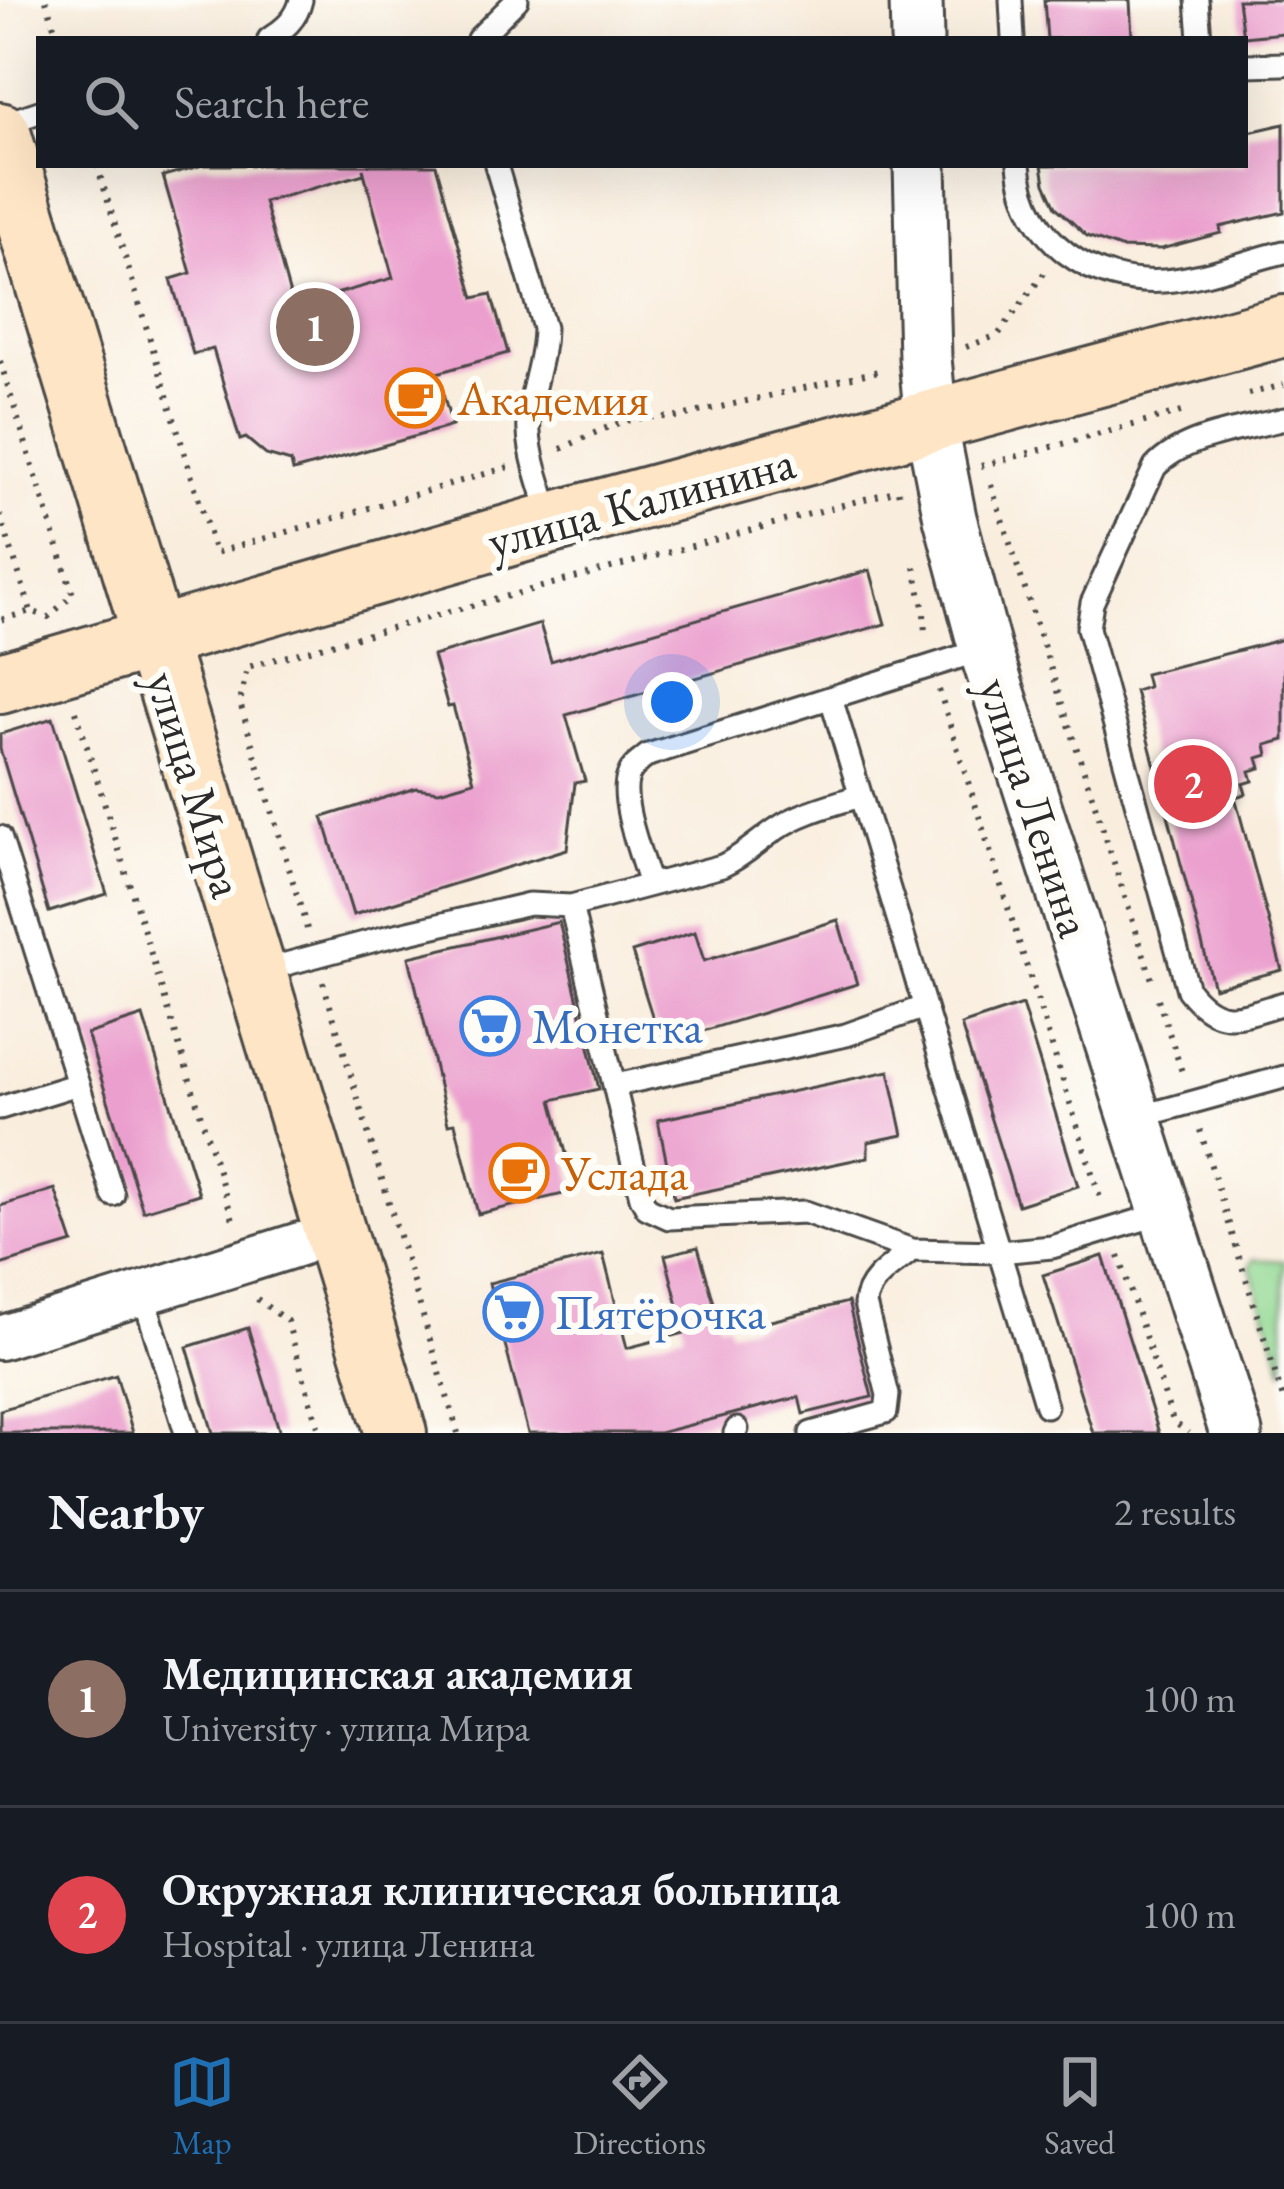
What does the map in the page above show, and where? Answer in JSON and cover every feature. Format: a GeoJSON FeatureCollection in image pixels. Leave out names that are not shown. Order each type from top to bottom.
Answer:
{"type":"FeatureCollection","features":[{"type":"Feature","properties":{"kind":"main road","name":"улица Мира"},"geometry":{"type":"LineString","coordinates":[[9,136],[136,642],[316,1238],[396,1433]]}},
{"type":"Feature","properties":{"kind":"main road","name":"улица Мира"},"geometry":{"type":"LineString","coordinates":[[0,242],[254,973],[358,1433]]}},
{"type":"Feature","properties":{"kind":"main road","name":"улица Калинина"},"geometry":{"type":"LineString","coordinates":[[0,682],[552,523],[1284,326]]}},
{"type":"Feature","properties":{"kind":"street"},"geometry":{"type":"LineString","coordinates":[[916,0],[917,36]]}},
{"type":"Feature","properties":{"kind":"street","name":"улица Ленина"},"geometry":{"type":"LineString","coordinates":[[920,168],[926,358],[950,518],[985,649],[1236,1433]]}},
{"type":"Feature","properties":{"kind":"street"},"geometry":{"type":"LineString","coordinates":[[0,1338],[316,1238]]}},
{"type":"Feature","properties":{"kind":"lane"},"geometry":{"type":"LineString","coordinates":[[273,36],[299,12],[301,0]]}},
{"type":"Feature","properties":{"kind":"lane"},"geometry":{"type":"LineString","coordinates":[[481,36],[517,0]]}},
{"type":"Feature","properties":{"kind":"lane"},"geometry":{"type":"LineString","coordinates":[[1011,0],[1013,36]]}},
{"type":"Feature","properties":{"kind":"lane"},"geometry":{"type":"LineString","coordinates":[[1197,0],[1200,36]]}},
{"type":"Feature","properties":{"kind":"lane"},"geometry":{"type":"LineString","coordinates":[[1248,65],[1284,64]]}},
{"type":"Feature","properties":{"kind":"lane"},"geometry":{"type":"LineString","coordinates":[[497,168],[544,328],[544,352],[529,409],[529,435],[552,523]]}},
{"type":"Feature","properties":{"kind":"lane"},"geometry":{"type":"LineString","coordinates":[[1020,168],[1030,210],[1049,241],[1075,262],[1102,274],[1169,281],[1284,252]]}},
{"type":"Feature","properties":{"kind":"lane"},"geometry":{"type":"LineString","coordinates":[[1284,419],[1167,454],[1155,467],[1092,603],[1088,628],[1188,990],[1201,1008],[1232,1018],[1284,1003]]}},
{"type":"Feature","properties":{"kind":"lane"},"geometry":{"type":"LineString","coordinates":[[650,885],[626,797],[626,781],[633,767],[648,755],[985,649]]}},
{"type":"Feature","properties":{"kind":"lane"},"geometry":{"type":"LineString","coordinates":[[831,698],[1046,1406]]}},
{"type":"Feature","properties":{"kind":"lane"},"geometry":{"type":"LineString","coordinates":[[254,973],[529,904],[571,906],[722,866],[804,814],[859,796]]}},
{"type":"Feature","properties":{"kind":"lane"},"geometry":{"type":"LineString","coordinates":[[2,849],[113,1196]]}},
{"type":"Feature","properties":{"kind":"lane"},"geometry":{"type":"LineString","coordinates":[[571,906],[641,1197],[657,1215],[669,1219],[805,1212],[912,1250],[999,1252],[1052,1247],[1165,1213]]}},
{"type":"Feature","properties":{"kind":"lane"},"geometry":{"type":"LineString","coordinates":[[616,1085],[846,1035],[924,1007]]}},
{"type":"Feature","properties":{"kind":"lane"},"geometry":{"type":"LineString","coordinates":[[1136,1118],[1284,1077]]}},
{"type":"Feature","properties":{"kind":"lane"},"geometry":{"type":"LineString","coordinates":[[0,1108],[79,1084]]}},
{"type":"Feature","properties":{"kind":"lane"},"geometry":{"type":"LineString","coordinates":[[812,1433],[886,1412],[889,1395],[866,1293],[912,1250]]}},
{"type":"Feature","properties":{"kind":"lane"},"geometry":{"type":"LineString","coordinates":[[143,1294],[186,1433]]}},
{"type":"Feature","properties":{"kind":"path"},"geometry":{"type":"LineString","coordinates":[[46,0],[57,36]]}},
{"type":"Feature","properties":{"kind":"path"},"geometry":{"type":"LineString","coordinates":[[98,168],[215,553]]}},
{"type":"Feature","properties":{"kind":"path"},"geometry":{"type":"LineString","coordinates":[[963,348],[998,335],[1061,250]]}},
{"type":"Feature","properties":{"kind":"path"},"geometry":{"type":"LineString","coordinates":[[0,362],[73,595],[48,617],[31,611],[0,620]]}},
{"type":"Feature","properties":{"kind":"path"},"geometry":{"type":"LineString","coordinates":[[1238,397],[1284,385]]}},
{"type":"Feature","properties":{"kind":"path"},"geometry":{"type":"LineString","coordinates":[[1192,410],[981,466],[1191,1101],[1284,1402]]}},
{"type":"Feature","properties":{"kind":"path"},"geometry":{"type":"LineString","coordinates":[[458,1433],[240,703],[247,667],[898,490],[902,511]]}},
{"type":"Feature","properties":{"kind":"path"},"geometry":{"type":"LineString","coordinates":[[0,514],[3,538],[31,611]]}},
{"type":"Feature","properties":{"kind":"path"},"geometry":{"type":"LineString","coordinates":[[911,551],[932,666],[1172,1421],[1189,1433]]}},
{"type":"Feature","properties":{"kind":"path"},"geometry":{"type":"LineString","coordinates":[[73,700],[238,1237]]}},
{"type":"Feature","properties":{"kind":"path"},"geometry":{"type":"LineString","coordinates":[[257,1300],[286,1321],[320,1433]]}},
{"type":"Feature","properties":{"kind":"green space"},"geometry":{"type":"Polygon","coordinates":[[[1254,1259],[1284,1261],[1284,1372],[1250,1266],[1254,1259]]]}},
{"type":"Feature","properties":{"kind":"building"},"geometry":{"type":"Polygon","coordinates":[[[1044,0],[1130,0],[1132,36],[1047,36],[1044,0]]]}},
{"type":"Feature","properties":{"kind":"building"},"geometry":{"type":"Polygon","coordinates":[[[1238,0],[1284,0],[1284,33],[1243,36],[1238,0]]]}},
{"type":"Feature","properties":{"kind":"building"},"geometry":{"type":"Polygon","coordinates":[[[1284,124],[1284,212],[1220,227],[1221,233],[1161,249],[1120,248],[1087,236],[1056,207],[1045,183],[1042,168],[1248,168],[1248,132],[1284,124]]]}},
{"type":"Feature","properties":{"kind":"building"},"geometry":{"type":"Polygon","coordinates":[[[192,168],[437,168],[474,298],[491,294],[508,353],[437,373],[452,426],[293,471],[291,462],[266,455],[246,438],[240,440],[213,349],[193,354],[171,279],[191,273],[163,176],[192,168]],[[363,169],[364,174],[264,202],[293,306],[393,278],[363,169]]]}},
{"type":"Feature","properties":{"kind":"building"},"geometry":{"type":"Polygon","coordinates":[[[870,570],[885,624],[566,715],[585,781],[575,783],[567,849],[353,915],[323,817],[416,788],[439,791],[474,781],[433,656],[540,624],[551,661],[870,570]]]}},
{"type":"Feature","properties":{"kind":"building"},"geometry":{"type":"Polygon","coordinates":[[[1284,639],[1284,740],[1266,745],[1268,755],[1258,758],[1261,768],[1250,771],[1253,781],[1243,784],[1246,794],[1235,797],[1282,970],[1214,988],[1135,691],[1148,687],[1145,674],[1284,639]]]}},
{"type":"Feature","properties":{"kind":"building"},"geometry":{"type":"Polygon","coordinates":[[[53,718],[107,894],[49,912],[0,749],[0,734],[53,718]]]}},
{"type":"Feature","properties":{"kind":"building"},"geometry":{"type":"Polygon","coordinates":[[[838,920],[857,984],[661,1044],[632,952],[695,932],[704,961],[838,920]]]}},
{"type":"Feature","properties":{"kind":"building","name":"Монетка"},"geometry":{"type":"Polygon","coordinates":[[[559,922],[599,1089],[552,1100],[576,1191],[478,1214],[455,1123],[448,1124],[409,957],[559,922]]]}},
{"type":"Feature","properties":{"kind":"building"},"geometry":{"type":"Polygon","coordinates":[[[1022,1005],[1078,1186],[1018,1205],[961,1025],[1022,1005]]]}},
{"type":"Feature","properties":{"kind":"building"},"geometry":{"type":"Polygon","coordinates":[[[143,1016],[199,1194],[143,1211],[87,1034],[143,1016]]]}},
{"type":"Feature","properties":{"kind":"building"},"geometry":{"type":"Polygon","coordinates":[[[889,1071],[903,1135],[868,1142],[868,1157],[674,1198],[658,1120],[889,1071]]]}},
{"type":"Feature","properties":{"kind":"building"},"geometry":{"type":"Polygon","coordinates":[[[55,1189],[73,1243],[0,1265],[0,1206],[55,1189]]]}},
{"type":"Feature","properties":{"kind":"building"},"geometry":{"type":"Polygon","coordinates":[[[698,1247],[720,1324],[727,1322],[730,1331],[848,1302],[872,1397],[803,1414],[799,1397],[659,1433],[528,1433],[489,1283],[603,1254],[627,1348],[685,1333],[665,1255],[698,1247]]]}},
{"type":"Feature","properties":{"kind":"building"},"geometry":{"type":"Polygon","coordinates":[[[1103,1256],[1159,1433],[1093,1433],[1043,1275],[1103,1256]]]}},
{"type":"Feature","properties":{"kind":"building"},"geometry":{"type":"Polygon","coordinates":[[[248,1328],[280,1433],[213,1433],[187,1347],[248,1328]]]}},
{"type":"Feature","properties":{"kind":"building"},"geometry":{"type":"Polygon","coordinates":[[[116,1375],[133,1433],[0,1433],[0,1410],[116,1375]]]}},
{"type":"Feature","properties":{"kind":"place","name":"Медицинская академия"},"geometry":{"type":"Point","coordinates":[315,327]}},
{"type":"Feature","properties":{"kind":"place","name":"Академия"},"geometry":{"type":"Point","coordinates":[415,398]}},
{"type":"Feature","properties":{"kind":"place","name":"Окружная клиническая больница"},"geometry":{"type":"Point","coordinates":[1193,784]}},
{"type":"Feature","properties":{"kind":"place","name":"Монетка"},"geometry":{"type":"Point","coordinates":[490,1026]}},
{"type":"Feature","properties":{"kind":"place","name":"Услада"},"geometry":{"type":"Point","coordinates":[519,1173]}},
{"type":"Feature","properties":{"kind":"place","name":"Пятёрочка"},"geometry":{"type":"Point","coordinates":[513,1312]}}]}
